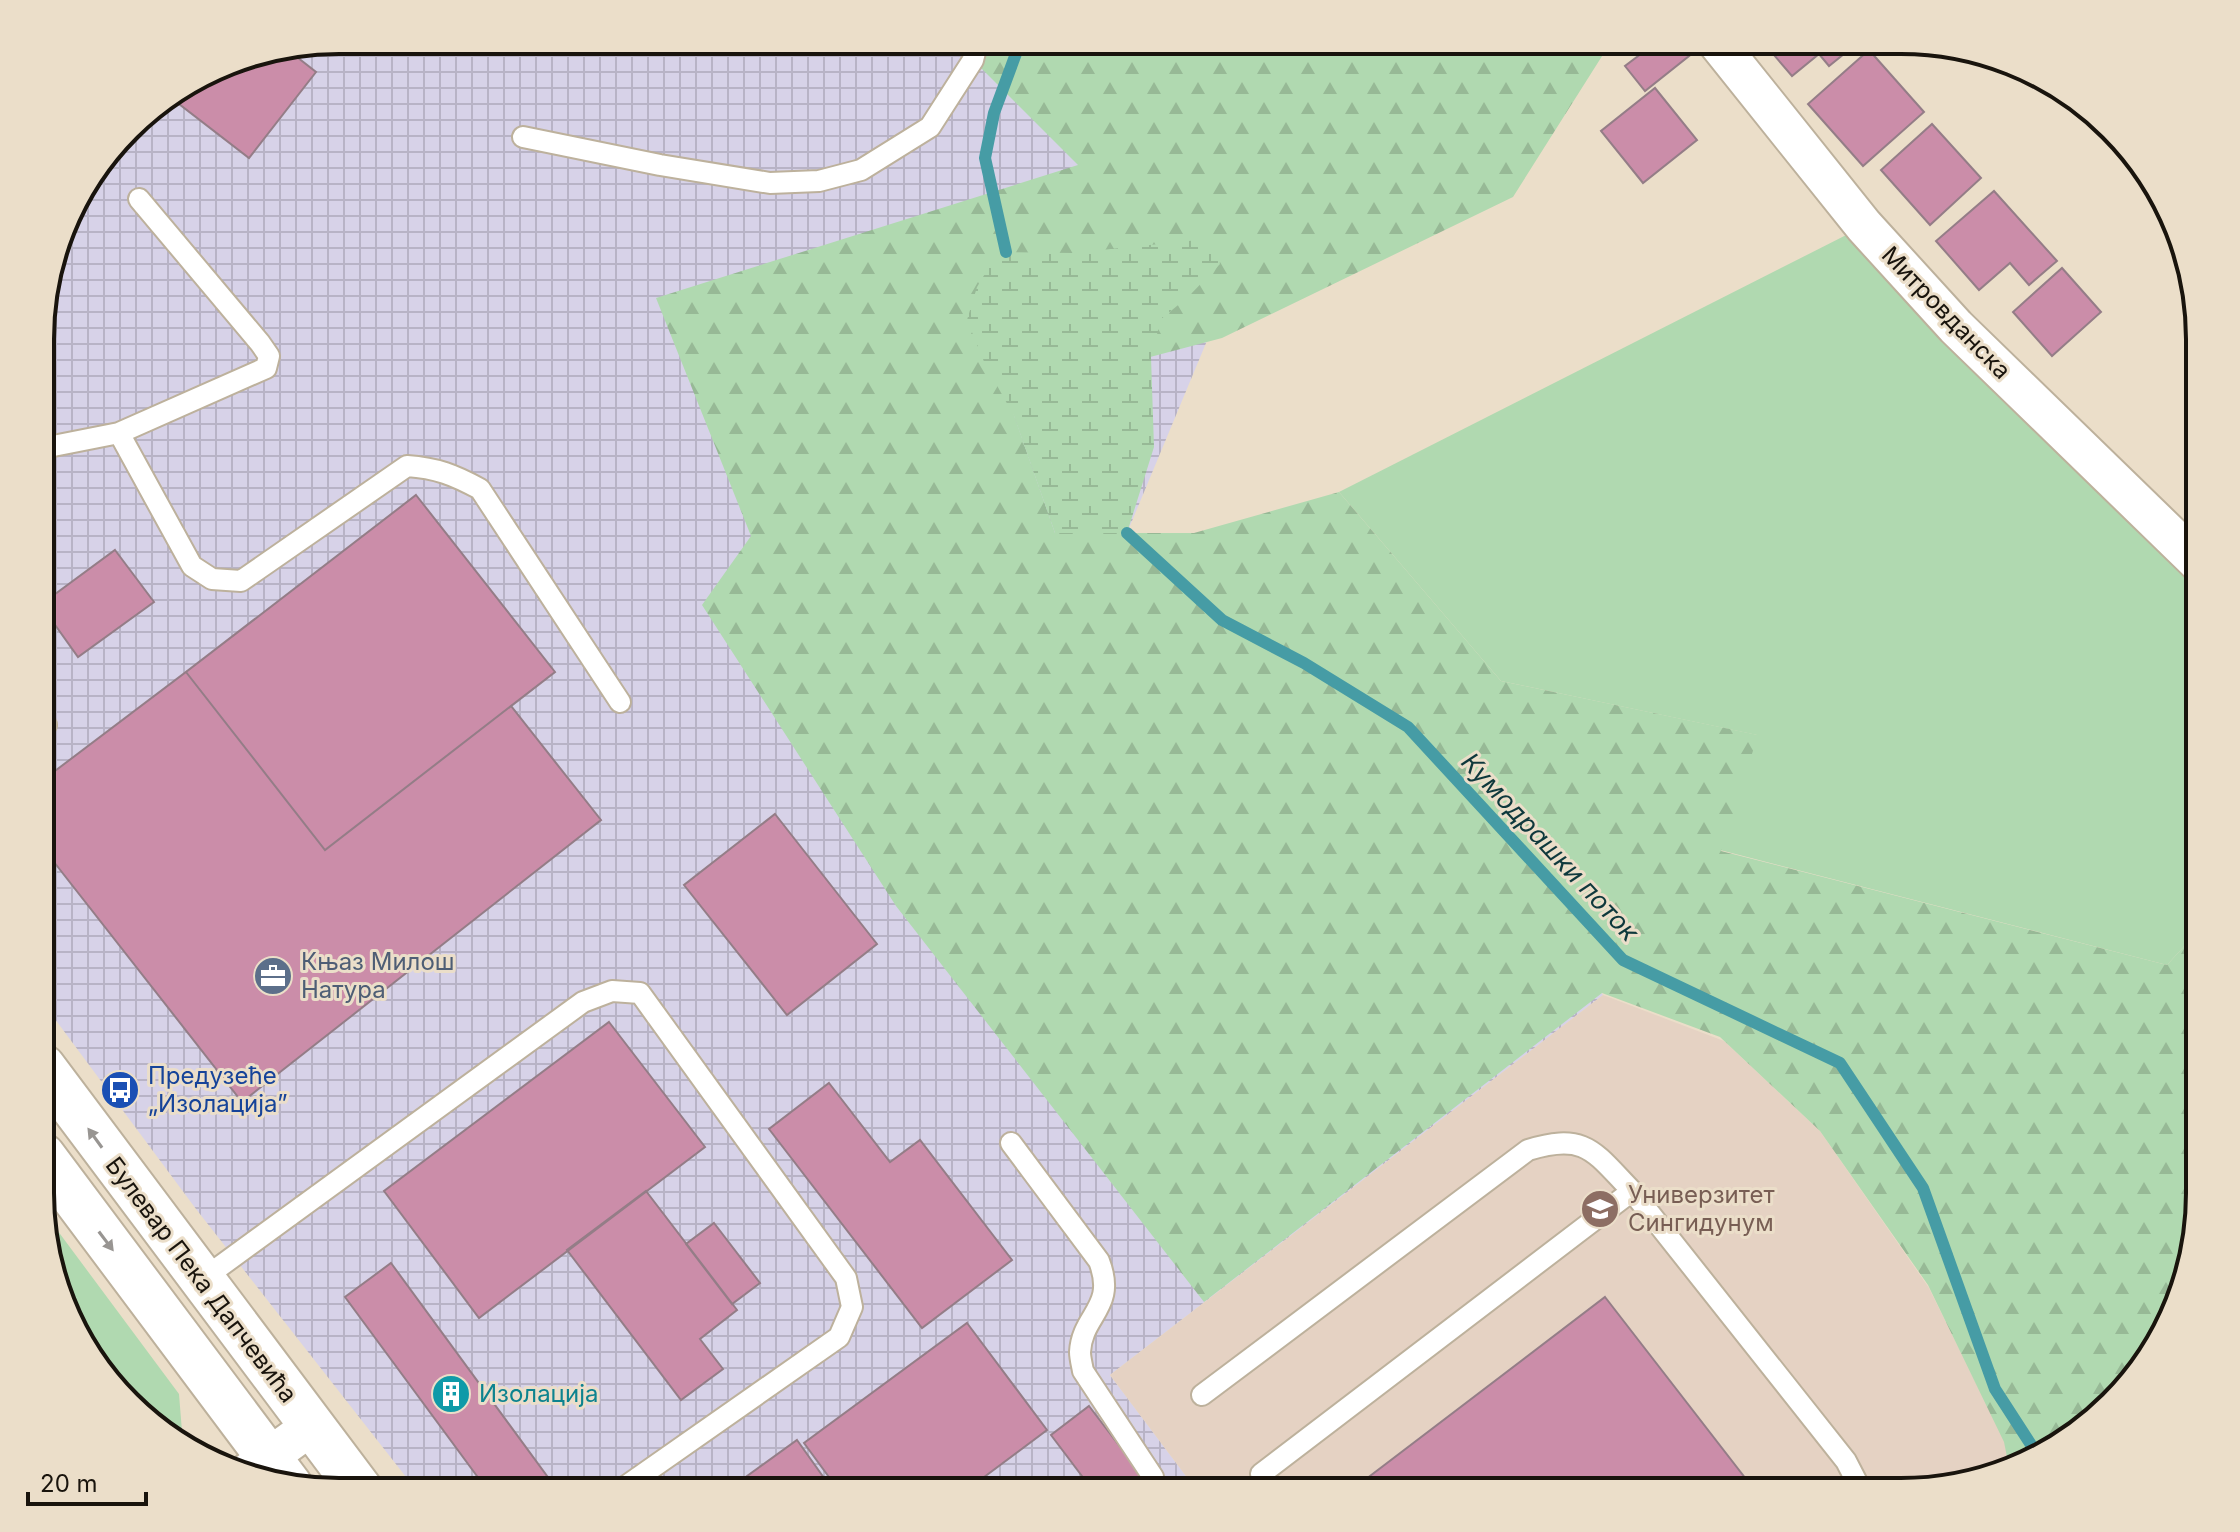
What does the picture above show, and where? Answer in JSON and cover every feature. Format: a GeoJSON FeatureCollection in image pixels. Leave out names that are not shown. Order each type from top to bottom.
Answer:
{"type":"FeatureCollection","features":[{"type":"Feature","properties":{"kind":"street","name":"Митровданска"},"geometry":{"type":"LineString","coordinates":[[1726,54],[1864,226],[1956,327],[2185,550]]}},
{"type":"Feature","properties":{"kind":"street","name":"Булевар Пека Дапчевића"},"geometry":{"type":"LineString","coordinates":[[55,1083],[200,1281],[351,1478]]}},
{"type":"Feature","properties":{"kind":"street"},"geometry":{"type":"LineString","coordinates":[[55,1173],[263,1467]]}},
{"type":"Feature","properties":{"kind":"street"},"geometry":{"type":"LineString","coordinates":[[270,1469],[310,1427]]}},
{"type":"Feature","properties":{"kind":"lane"},"geometry":{"type":"LineString","coordinates":[[523,137],[660,165],[770,183],[819,181],[861,170],[930,127],[974,54]]}},
{"type":"Feature","properties":{"kind":"lane"},"geometry":{"type":"LineString","coordinates":[[54,446],[119,433],[266,368],[269,356],[260,343],[139,199]]}},
{"type":"Feature","properties":{"kind":"lane"},"geometry":{"type":"LineString","coordinates":[[119,433],[192,566],[212,579],[241,581],[407,466],[433,468],[458,477],[480,489],[620,702]]}},
{"type":"Feature","properties":{"kind":"lane"},"geometry":{"type":"LineString","coordinates":[[200,1281],[583,1002],[612,991],[640,993],[846,1278],[852,1307],[839,1337],[638,1478]]}},
{"type":"Feature","properties":{"kind":"lane"},"geometry":{"type":"LineString","coordinates":[[1011,1143],[1099,1261],[1105,1277],[1104,1297],[1083,1339],[1080,1352],[1083,1371],[1153,1478]]}},
{"type":"Feature","properties":{"kind":"lane"},"geometry":{"type":"LineString","coordinates":[[1202,1395],[1528,1150],[1553,1143],[1574,1143],[1599,1156],[1632,1191],[1846,1461],[1855,1478]]}},
{"type":"Feature","properties":{"kind":"lane"},"geometry":{"type":"LineString","coordinates":[[1261,1474],[1632,1191]]}},
{"type":"Feature","properties":{"kind":"shaded area"},"geometry":{"type":"Polygon","coordinates":[[[1134,54],[1236,271],[1127,533],[1408,727],[1603,995],[1110,1375],[1187,1478],[407,1478],[196,1209],[55,1019],[56,302],[69,247],[83,213],[113,165],[137,137],[196,92],[247,69],[302,56],[1134,54]]]}},
{"type":"Feature","properties":{"kind":"shaded area","name":"Универзитет Сингидунум"},"geometry":{"type":"Polygon","coordinates":[[[1603,995],[1724,1041],[1820,1131],[1929,1288],[2005,1442],[2007,1457],[1957,1473],[1901,1478],[1187,1478],[1110,1375],[1603,995]]]}},
{"type":"Feature","properties":{"kind":"green space"},"geometry":{"type":"Polygon","coordinates":[[[973,54],[1603,54],[1513,197],[1222,338],[1007,395],[1055,533],[1194,533],[1339,492],[1501,681],[1758,735],[1721,851],[2167,965],[2186,945],[2186,1193],[2181,1249],[2171,1285],[2148,1336],[2103,1395],[2075,1419],[2044,1440],[2007,1457],[2004,1442],[1928,1285],[1820,1131],[1720,1037],[1602,993],[1204,1302],[896,906],[702,605],[751,536],[656,298],[1078,165],[973,60],[973,54]]]}},
{"type":"Feature","properties":{"kind":"green space"},"geometry":{"type":"Polygon","coordinates":[[[1864,226],[2185,550],[2186,945],[2167,965],[1720,850],[1757,735],[1501,681],[1339,492],[1864,226]]]}},
{"type":"Feature","properties":{"kind":"green space"},"geometry":{"type":"Polygon","coordinates":[[[1208,239],[1220,264],[1161,319],[1151,357],[1154,447],[1127,533],[1055,533],[1014,416],[985,364],[967,320],[977,287],[998,252],[1072,253],[1208,239]]]}},
{"type":"Feature","properties":{"kind":"green space"},"geometry":{"type":"Polygon","coordinates":[[[56,1228],[179,1394],[182,1431],[137,1395],[113,1367],[83,1319],[69,1285],[56,1228]]]}},
{"type":"Feature","properties":{"kind":"building"},"geometry":{"type":"Polygon","coordinates":[[[1641,54],[1691,54],[1645,91],[1625,66],[1641,54]]]}},
{"type":"Feature","properties":{"kind":"building"},"geometry":{"type":"Polygon","coordinates":[[[1773,54],[1819,54],[1792,76],[1773,54]]]}},
{"type":"Feature","properties":{"kind":"building"},"geometry":{"type":"Polygon","coordinates":[[[1819,54],[1844,54],[1829,66],[1819,54]]]}},
{"type":"Feature","properties":{"kind":"building"},"geometry":{"type":"Polygon","coordinates":[[[1864,54],[1873,54],[1924,112],[1863,166],[1808,104],[1864,54]]]}},
{"type":"Feature","properties":{"kind":"building"},"geometry":{"type":"Polygon","coordinates":[[[297,57],[316,72],[249,158],[179,104],[213,83],[247,69],[297,57]]]}},
{"type":"Feature","properties":{"kind":"building"},"geometry":{"type":"Polygon","coordinates":[[[1655,88],[1697,140],[1643,183],[1601,131],[1655,88]]]}},
{"type":"Feature","properties":{"kind":"building"},"geometry":{"type":"Polygon","coordinates":[[[1932,124],[1981,178],[1930,225],[1881,170],[1932,124]]]}},
{"type":"Feature","properties":{"kind":"building"},"geometry":{"type":"Polygon","coordinates":[[[1994,191],[2057,261],[2029,285],[2010,263],[1979,290],[1936,241],[1994,191]]]}},
{"type":"Feature","properties":{"kind":"building"},"geometry":{"type":"Polygon","coordinates":[[[2062,268],[2101,312],[2052,356],[2013,312],[2062,268]]]}},
{"type":"Feature","properties":{"kind":"building"},"geometry":{"type":"Polygon","coordinates":[[[416,495],[555,672],[325,850],[186,672],[416,495]]]}},
{"type":"Feature","properties":{"kind":"building"},"geometry":{"type":"Polygon","coordinates":[[[115,550],[154,602],[78,657],[54,624],[54,595],[115,550]]]}},
{"type":"Feature","properties":{"kind":"building","name":"Књаз Милош Натура"},"geometry":{"type":"Polygon","coordinates":[[[186,672],[325,850],[511,706],[601,820],[242,1102],[55,863],[54,771],[186,672]]]}},
{"type":"Feature","properties":{"kind":"building"},"geometry":{"type":"Polygon","coordinates":[[[775,814],[877,944],[787,1015],[684,885],[775,814]]]}},
{"type":"Feature","properties":{"kind":"building"},"geometry":{"type":"Polygon","coordinates":[[[609,1022],[705,1147],[479,1318],[384,1191],[609,1022]]]}},
{"type":"Feature","properties":{"kind":"building"},"geometry":{"type":"Polygon","coordinates":[[[829,1083],[890,1162],[920,1140],[1012,1260],[922,1328],[769,1129],[829,1083]]]}},
{"type":"Feature","properties":{"kind":"building"},"geometry":{"type":"Polygon","coordinates":[[[646,1191],[737,1310],[700,1339],[723,1369],[681,1400],[567,1250],[646,1191]]]}},
{"type":"Feature","properties":{"kind":"building"},"geometry":{"type":"Polygon","coordinates":[[[714,1223],[760,1283],[732,1304],[686,1244],[714,1223]]]}},
{"type":"Feature","properties":{"kind":"building","name":"Изолација"},"geometry":{"type":"Polygon","coordinates":[[[391,1263],[548,1478],[478,1478],[345,1297],[391,1263]]]}},
{"type":"Feature","properties":{"kind":"building"},"geometry":{"type":"Polygon","coordinates":[[[1605,1297],[1745,1478],[1367,1478],[1605,1297]]]}},
{"type":"Feature","properties":{"kind":"building"},"geometry":{"type":"Polygon","coordinates":[[[967,1323],[1047,1430],[983,1478],[830,1478],[804,1443],[967,1323]]]}},
{"type":"Feature","properties":{"kind":"building"},"geometry":{"type":"Polygon","coordinates":[[[1089,1406],[1144,1478],[1083,1478],[1051,1435],[1089,1406]]]}},
{"type":"Feature","properties":{"kind":"building"},"geometry":{"type":"Polygon","coordinates":[[[797,1440],[824,1478],[744,1478],[797,1440]]]}},
{"type":"Feature","properties":{"kind":"waterway","name":"Кумодрашки поток"},"geometry":{"type":"LineString","coordinates":[[1006,252],[985,158],[994,113],[1016,54]]}},
{"type":"Feature","properties":{"kind":"waterway","name":"Кумодрашки поток"},"geometry":{"type":"LineString","coordinates":[[1127,533],[1222,620],[1304,663],[1408,727],[1623,960],[1840,1063],[1923,1188],[1995,1389],[2032,1446]]}},
{"type":"Feature","properties":{"kind":"place","name":"Књаз Милош Натура"},"geometry":{"type":"Point","coordinates":[273,976]}},
{"type":"Feature","properties":{"kind":"place","name":"Предузеће „Изолација”"},"geometry":{"type":"Point","coordinates":[120,1090]}},
{"type":"Feature","properties":{"kind":"place","name":"Универзитет Сингидунум"},"geometry":{"type":"Point","coordinates":[1600,1209]}},
{"type":"Feature","properties":{"kind":"place","name":"Изолација"},"geometry":{"type":"Point","coordinates":[451,1394]}}]}
